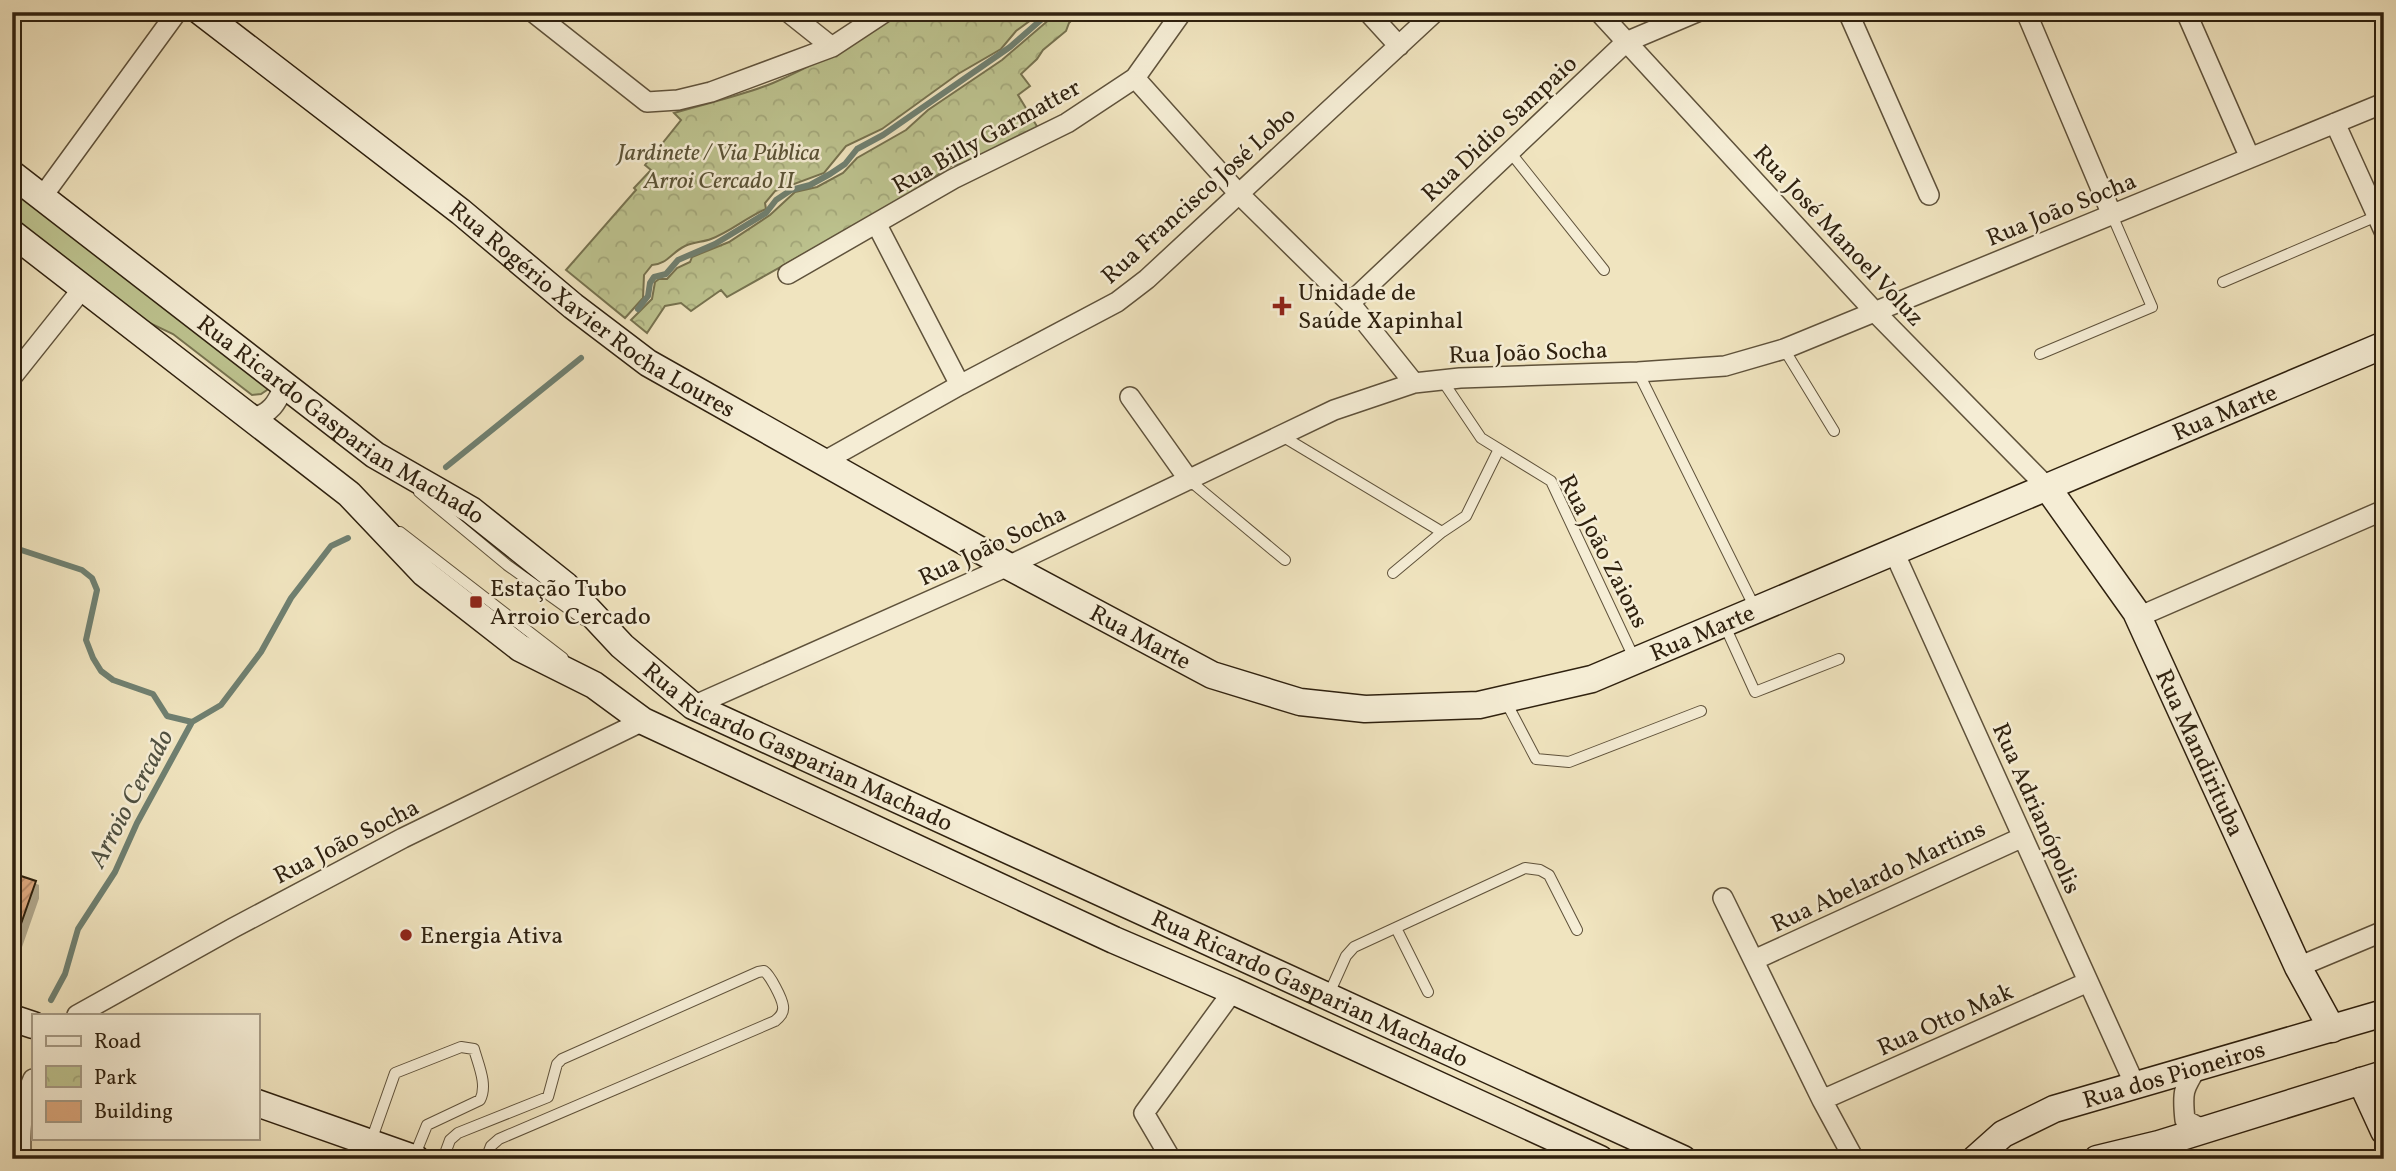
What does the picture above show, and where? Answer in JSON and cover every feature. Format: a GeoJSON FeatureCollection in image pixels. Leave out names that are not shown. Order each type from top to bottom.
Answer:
{"type":"FeatureCollection","features":[{"type":"Feature","properties":{"kind":"street"},"geometry":{"type":"LineString","coordinates":[[42,197],[177,12]]}},
{"type":"Feature","properties":{"kind":"street","name":"Rua Rogério Xavier Rocha Loures"},"geometry":{"type":"LineString","coordinates":[[201,12],[461,212],[573,306],[648,363],[1008,566]]}},
{"type":"Feature","properties":{"kind":"street"},"geometry":{"type":"LineString","coordinates":[[533,12],[647,102],[678,100],[711,92],[832,47],[885,12]]}},
{"type":"Feature","properties":{"kind":"street"},"geometry":{"type":"LineString","coordinates":[[788,12],[832,47]]}},
{"type":"Feature","properties":{"kind":"street","name":"Rua Billy Garmatter"},"geometry":{"type":"LineString","coordinates":[[788,274],[953,179],[1067,123],[1135,78],[1182,12]]}},
{"type":"Feature","properties":{"kind":"street"},"geometry":{"type":"LineString","coordinates":[[1368,12],[1399,46]]}},
{"type":"Feature","properties":{"kind":"street","name":"Rua Francisco José Lobo"},"geometry":{"type":"LineString","coordinates":[[823,462],[960,385],[1117,302],[1147,279],[1436,12]]}},
{"type":"Feature","properties":{"kind":"street","name":"Rua José Manoel Voluz"},"geometry":{"type":"LineString","coordinates":[[1599,12],[1875,312],[2047,487]]}},
{"type":"Feature","properties":{"kind":"street","name":"Rua Didio Sampaio"},"geometry":{"type":"LineString","coordinates":[[1350,303],[1626,42],[1697,12]]}},
{"type":"Feature","properties":{"kind":"street"},"geometry":{"type":"LineString","coordinates":[[1848,12],[1929,195]]}},
{"type":"Feature","properties":{"kind":"street"},"geometry":{"type":"LineString","coordinates":[[2026,12],[2112,215]]}},
{"type":"Feature","properties":{"kind":"street"},"geometry":{"type":"LineString","coordinates":[[2186,12],[2250,158]]}},
{"type":"Feature","properties":{"kind":"street"},"geometry":{"type":"LineString","coordinates":[[1135,78],[1239,194],[1350,303],[1414,383]]}},
{"type":"Feature","properties":{"kind":"street","name":"Rua João Socha"},"geometry":{"type":"LineString","coordinates":[[693,706],[1008,566],[1334,410],[1414,383],[1726,366],[1784,349],[2384,103]]}},
{"type":"Feature","properties":{"kind":"street"},"geometry":{"type":"LineString","coordinates":[[2335,123],[2380,223]]}},
{"type":"Feature","properties":{"kind":"street","name":"Rua Ricardo Gasparian Machado"},"geometry":{"type":"LineString","coordinates":[[12,174],[375,454],[471,510],[565,584],[622,646],[693,706],[1683,1159]]}},
{"type":"Feature","properties":{"kind":"street"},"geometry":{"type":"LineString","coordinates":[[877,225],[960,385]]}},
{"type":"Feature","properties":{"kind":"street","name":"Rua Ricardo Gasparian Machado"},"geometry":{"type":"LineString","coordinates":[[12,233],[349,494],[424,573],[520,648],[594,685],[643,720],[1114,940],[1233,991],[1600,1159]]}},
{"type":"Feature","properties":{"kind":"street"},"geometry":{"type":"LineString","coordinates":[[12,377],[83,288]]}},
{"type":"Feature","properties":{"kind":"street","name":"Rua Marte"},"geometry":{"type":"LineString","coordinates":[[1008,566],[1212,674],[1300,702],[1365,709],[1479,705],[1592,679],[2384,345]]}},
{"type":"Feature","properties":{"kind":"street"},"geometry":{"type":"LineString","coordinates":[[251,418],[261,417],[271,410],[285,385]]}},
{"type":"Feature","properties":{"kind":"street"},"geometry":{"type":"LineString","coordinates":[[1130,397],[1189,480]]}},
{"type":"Feature","properties":{"kind":"street","name":"Rua Mandirituba"},"geometry":{"type":"LineString","coordinates":[[2047,487],[2138,617],[2298,967],[2332,1029]]}},
{"type":"Feature","properties":{"kind":"street"},"geometry":{"type":"LineString","coordinates":[[2138,617],[2384,510]]}},
{"type":"Feature","properties":{"kind":"street","name":"Rua Adrianópolis"},"geometry":{"type":"LineString","coordinates":[[1894,552],[2135,1085]]}},
{"type":"Feature","properties":{"kind":"street","name":"Rua João Socha"},"geometry":{"type":"LineString","coordinates":[[79,1014],[403,838],[643,720]]}},
{"type":"Feature","properties":{"kind":"street","name":"Rua Abelardo Martins"},"geometry":{"type":"LineString","coordinates":[[1754,960],[2023,837]]}},
{"type":"Feature","properties":{"kind":"street"},"geometry":{"type":"LineString","coordinates":[[1723,898],[1822,1100],[1854,1159]]}},
{"type":"Feature","properties":{"kind":"street"},"geometry":{"type":"LineString","coordinates":[[2298,967],[2384,931]]}},
{"type":"Feature","properties":{"kind":"street","name":"Rua Otto Mak"},"geometry":{"type":"LineString","coordinates":[[1822,1100],[2088,982]]}},
{"type":"Feature","properties":{"kind":"street"},"geometry":{"type":"LineString","coordinates":[[1171,1159],[1144,1113],[1233,991]]}},
{"type":"Feature","properties":{"kind":"street","name":"Rua dos Pioneiros"},"geometry":{"type":"LineString","coordinates":[[1975,1159],[2003,1133],[2054,1109],[2384,1013]]}},
{"type":"Feature","properties":{"kind":"street"},"geometry":{"type":"LineString","coordinates":[[12,1018],[32,1025]]}},
{"type":"Feature","properties":{"kind":"street"},"geometry":{"type":"LineString","coordinates":[[2198,1066],[2184,1087],[2183,1101],[2185,1121],[2204,1129]]}},
{"type":"Feature","properties":{"kind":"street"},"geometry":{"type":"LineString","coordinates":[[2097,1159],[2162,1151],[2204,1129],[2372,1077],[2384,1131]]}},
{"type":"Feature","properties":{"kind":"street"},"geometry":{"type":"LineString","coordinates":[[21,1159],[19,1128],[32,1081]]}},
{"type":"Feature","properties":{"kind":"street"},"geometry":{"type":"LineString","coordinates":[[259,1104],[415,1158]]}},
{"type":"Feature","properties":{"kind":"lane"},"geometry":{"type":"LineString","coordinates":[[1510,152],[1604,270]]}},
{"type":"Feature","properties":{"kind":"lane"},"geometry":{"type":"LineString","coordinates":[[2040,354],[2152,307],[2112,215]]}},
{"type":"Feature","properties":{"kind":"lane"},"geometry":{"type":"LineString","coordinates":[[2223,282],[2380,223]]}},
{"type":"Feature","properties":{"kind":"lane"},"geometry":{"type":"LineString","coordinates":[[1784,349],[1834,431]]}},
{"type":"Feature","properties":{"kind":"lane"},"geometry":{"type":"LineString","coordinates":[[1638,372],[1756,610]]}},
{"type":"Feature","properties":{"kind":"lane","name":"Rua João Zaions"},"geometry":{"type":"LineString","coordinates":[[1442,380],[1481,438],[1551,481],[1635,660]]}},
{"type":"Feature","properties":{"kind":"lane"},"geometry":{"type":"LineString","coordinates":[[1282,436],[1442,532]]}},
{"type":"Feature","properties":{"kind":"lane"},"geometry":{"type":"LineString","coordinates":[[1393,573],[1442,532],[1466,516],[1499,449]]}},
{"type":"Feature","properties":{"kind":"lane"},"geometry":{"type":"LineString","coordinates":[[1189,480],[1285,560]]}},
{"type":"Feature","properties":{"kind":"lane"},"geometry":{"type":"LineString","coordinates":[[1724,623],[1755,692],[1839,659]]}},
{"type":"Feature","properties":{"kind":"lane"},"geometry":{"type":"LineString","coordinates":[[1505,699],[1536,759],[1569,762],[1701,711]]}},
{"type":"Feature","properties":{"kind":"lane"},"geometry":{"type":"LineString","coordinates":[[1328,996],[1346,956],[1354,947],[1525,868],[1540,870],[1549,875],[1577,930]]}},
{"type":"Feature","properties":{"kind":"lane"},"geometry":{"type":"LineString","coordinates":[[1396,928],[1428,992]]}},
{"type":"Feature","properties":{"kind":"lane"},"geometry":{"type":"LineString","coordinates":[[443,1159],[450,1140],[458,1133],[548,1097],[562,1059],[758,972],[769,974],[783,1007],[782,1015],[775,1021],[499,1139],[491,1146],[486,1159]]}},
{"type":"Feature","properties":{"kind":"lane"},"geometry":{"type":"LineString","coordinates":[[371,1142],[395,1073],[461,1047],[474,1049],[484,1087],[480,1100],[426,1125],[415,1158]]}},
{"type":"Feature","properties":{"kind":"green space","name":"Jardinete / Via Pública Arroi Cercado II"},"geometry":{"type":"Polygon","coordinates":[[[900,12],[1042,12],[1016,31],[1001,49],[958,74],[882,129],[846,146],[824,173],[775,191],[765,203],[766,209],[718,236],[685,246],[661,263],[652,265],[644,275],[643,298],[625,318],[566,270],[651,170],[645,165],[681,120],[674,113],[749,92],[790,76],[900,12]]]}},
{"type":"Feature","properties":{"kind":"green space"},"geometry":{"type":"Polygon","coordinates":[[[1058,12],[1079,12],[1066,31],[1043,50],[1021,74],[1030,86],[1018,95],[1038,128],[962,164],[953,165],[893,204],[727,297],[721,290],[691,311],[681,303],[665,306],[647,333],[631,320],[652,299],[655,282],[659,279],[667,279],[677,268],[690,262],[692,257],[729,242],[770,215],[795,192],[817,187],[843,173],[857,158],[906,130],[928,110],[1002,60],[1058,12]]]}},
{"type":"Feature","properties":{"kind":"green space"},"geometry":{"type":"Polygon","coordinates":[[[12,189],[267,387],[267,390],[252,395],[173,334],[137,317],[12,220],[12,189]]]}},
{"type":"Feature","properties":{"kind":"building"},"geometry":{"type":"Polygon","coordinates":[[[12,873],[36,881],[15,941],[12,941],[12,873]]]}},
{"type":"Feature","properties":{"kind":"waterway","name":"Arroio Cercado"},"geometry":{"type":"LineString","coordinates":[[638,309],[648,296],[654,277],[666,274],[678,260],[715,244],[766,213],[776,200],[791,190],[810,185],[845,164],[857,149],[883,135],[1010,47],[1050,12]]}},
{"type":"Feature","properties":{"kind":"waterway","name":"Arroio Cercado"},"geometry":{"type":"LineString","coordinates":[[446,467],[581,358]]}},
{"type":"Feature","properties":{"kind":"waterway","name":"Arroio Cercado"},"geometry":{"type":"LineString","coordinates":[[51,1000],[65,974],[78,929],[115,872],[137,823],[192,722],[221,705],[261,652],[291,598],[331,546],[348,538]]}},
{"type":"Feature","properties":{"kind":"waterway"},"geometry":{"type":"LineString","coordinates":[[12,547],[82,570],[92,578],[97,590],[86,640],[101,671],[113,680],[153,694],[167,716],[192,722]]}},
{"type":"Feature","properties":{"kind":"place","name":"Unidade de Saúde Xapinhal"},"geometry":{"type":"Point","coordinates":[1282,306]}},
{"type":"Feature","properties":{"kind":"place","name":"Estação Tubo Arroio Cercado"},"geometry":{"type":"Point","coordinates":[476,602]}},
{"type":"Feature","properties":{"kind":"place","name":"Energia Ativa"},"geometry":{"type":"Point","coordinates":[406,935]}}]}
